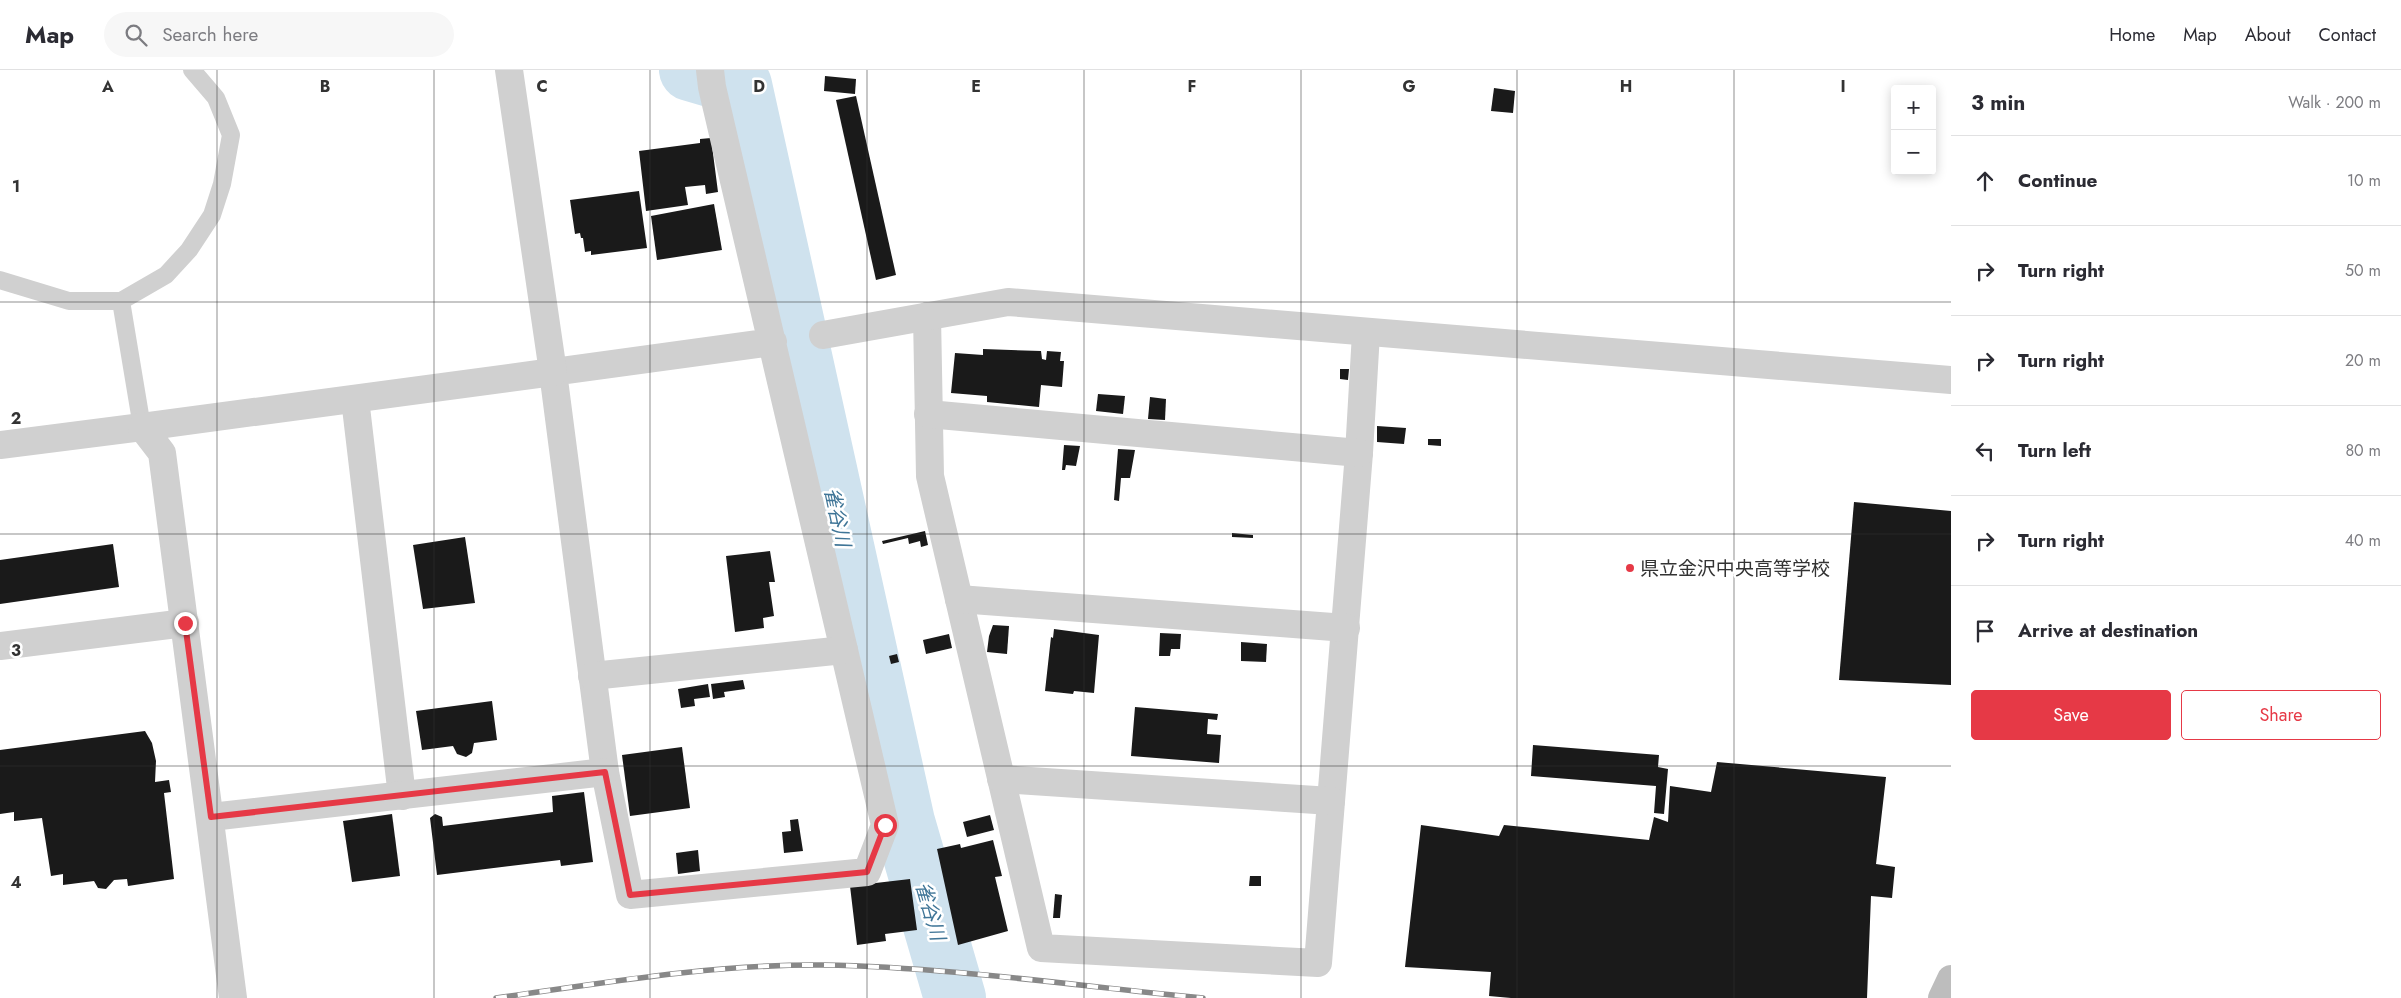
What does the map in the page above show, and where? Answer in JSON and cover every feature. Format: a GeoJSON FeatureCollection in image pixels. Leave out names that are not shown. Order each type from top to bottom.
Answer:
{"type":"FeatureCollection","features":[{"type":"Feature","properties":{"kind":"main road"},"geometry":{"type":"LineString","coordinates":[[1942,998],[1951,979]]}},
{"type":"Feature","properties":{"kind":"street"},"geometry":{"type":"LineString","coordinates":[[510,70],[554,372],[605,772],[630,895],[867,872],[885,825],[711,78]]}},
{"type":"Feature","properties":{"kind":"street"},"geometry":{"type":"LineString","coordinates":[[823,335],[1008,302],[1951,380]]}},
{"type":"Feature","properties":{"kind":"street"},"geometry":{"type":"LineString","coordinates":[[927,316],[930,476],[1041,948],[1318,963],[1346,628],[1366,333]]}},
{"type":"Feature","properties":{"kind":"street"},"geometry":{"type":"LineString","coordinates":[[0,445],[773,342]]}},
{"type":"Feature","properties":{"kind":"street"},"geometry":{"type":"LineString","coordinates":[[355,399],[402,796]]}},
{"type":"Feature","properties":{"kind":"street"},"geometry":{"type":"LineString","coordinates":[[928,414],[1359,453]]}},
{"type":"Feature","properties":{"kind":"street"},"geometry":{"type":"LineString","coordinates":[[142,427],[162,453],[211,817],[233,998]]}},
{"type":"Feature","properties":{"kind":"street"},"geometry":{"type":"LineString","coordinates":[[959,599],[1346,628]]}},
{"type":"Feature","properties":{"kind":"street"},"geometry":{"type":"LineString","coordinates":[[0,646],[185,623]]}},
{"type":"Feature","properties":{"kind":"street"},"geometry":{"type":"LineString","coordinates":[[592,676],[844,650]]}},
{"type":"Feature","properties":{"kind":"street"},"geometry":{"type":"LineString","coordinates":[[211,817],[605,772]]}},
{"type":"Feature","properties":{"kind":"street"},"geometry":{"type":"LineString","coordinates":[[1001,779],[1331,801]]}},
{"type":"Feature","properties":{"kind":"lane"},"geometry":{"type":"LineString","coordinates":[[0,280],[68,301],[121,301],[166,275],[189,250],[212,215],[222,184],[231,135],[216,98],[192,70]]}},
{"type":"Feature","properties":{"kind":"lane"},"geometry":{"type":"LineString","coordinates":[[121,301],[142,427]]}},
{"type":"Feature","properties":{"kind":"building"},"geometry":{"type":"Polygon","coordinates":[[[825,76],[856,79],[855,94],[824,91],[825,76]]]}},
{"type":"Feature","properties":{"kind":"building"},"geometry":{"type":"Polygon","coordinates":[[[1494,88],[1515,91],[1513,113],[1491,111],[1494,88]]]}},
{"type":"Feature","properties":{"kind":"building"},"geometry":{"type":"Polygon","coordinates":[[[856,96],[896,275],[876,280],[836,100],[856,96]]]}},
{"type":"Feature","properties":{"kind":"building"},"geometry":{"type":"Polygon","coordinates":[[[711,138],[718,192],[706,194],[705,185],[685,187],[688,205],[646,211],[639,151],[700,143],[700,139],[711,138]]]}},
{"type":"Feature","properties":{"kind":"building"},"geometry":{"type":"Polygon","coordinates":[[[639,191],[647,248],[591,255],[591,251],[585,252],[583,238],[581,238],[580,233],[575,234],[570,200],[639,191]]]}},
{"type":"Feature","properties":{"kind":"building"},"geometry":{"type":"Polygon","coordinates":[[[714,204],[722,250],[657,260],[651,216],[714,204]]]}},
{"type":"Feature","properties":{"kind":"building"},"geometry":{"type":"Polygon","coordinates":[[[983,349],[1041,351],[1042,359],[1046,360],[1047,351],[1061,352],[1060,361],[1064,361],[1062,387],[1041,385],[1039,407],[987,402],[987,396],[951,393],[955,353],[983,355],[983,349]]]}},
{"type":"Feature","properties":{"kind":"building"},"geometry":{"type":"Polygon","coordinates":[[[1340,369],[1349,369],[1348,380],[1340,379],[1340,369]]]}},
{"type":"Feature","properties":{"kind":"building"},"geometry":{"type":"Polygon","coordinates":[[[1098,394],[1125,396],[1123,414],[1096,411],[1098,394]]]}},
{"type":"Feature","properties":{"kind":"building"},"geometry":{"type":"Polygon","coordinates":[[[1150,397],[1166,399],[1165,420],[1148,419],[1150,397]]]}},
{"type":"Feature","properties":{"kind":"building"},"geometry":{"type":"Polygon","coordinates":[[[1377,426],[1406,428],[1404,444],[1377,442],[1377,426]]]}},
{"type":"Feature","properties":{"kind":"building"},"geometry":{"type":"Polygon","coordinates":[[[1428,439],[1441,439],[1441,446],[1428,445],[1428,439]]]}},
{"type":"Feature","properties":{"kind":"building"},"geometry":{"type":"Polygon","coordinates":[[[1064,445],[1080,446],[1076,466],[1066,465],[1065,470],[1062,470],[1064,445]]]}},
{"type":"Feature","properties":{"kind":"building"},"geometry":{"type":"Polygon","coordinates":[[[1118,449],[1135,450],[1130,478],[1121,478],[1119,501],[1114,500],[1118,449]]]}},
{"type":"Feature","properties":{"kind":"building"},"geometry":{"type":"Polygon","coordinates":[[[1854,502],[1951,511],[1951,685],[1839,680],[1854,502]]]}},
{"type":"Feature","properties":{"kind":"building"},"geometry":{"type":"Polygon","coordinates":[[[925,531],[928,545],[921,547],[920,541],[909,544],[908,538],[883,544],[882,541],[925,531]]]}},
{"type":"Feature","properties":{"kind":"building"},"geometry":{"type":"Polygon","coordinates":[[[1232,533],[1253,535],[1253,538],[1232,537],[1232,533]]]}},
{"type":"Feature","properties":{"kind":"building"},"geometry":{"type":"Polygon","coordinates":[[[465,537],[475,603],[423,609],[413,545],[465,537]]]}},
{"type":"Feature","properties":{"kind":"building"},"geometry":{"type":"Polygon","coordinates":[[[113,544],[119,587],[0,604],[0,560],[113,544]]]}},
{"type":"Feature","properties":{"kind":"building"},"geometry":{"type":"Polygon","coordinates":[[[770,551],[775,582],[769,582],[774,616],[763,618],[764,628],[735,632],[726,556],[770,551]]]}},
{"type":"Feature","properties":{"kind":"building"},"geometry":{"type":"Polygon","coordinates":[[[993,625],[1009,626],[1007,654],[987,652],[989,636],[993,625]]]}},
{"type":"Feature","properties":{"kind":"building"},"geometry":{"type":"Polygon","coordinates":[[[1054,629],[1099,635],[1094,693],[1074,691],[1073,694],[1045,691],[1051,637],[1053,638],[1054,629]]]}},
{"type":"Feature","properties":{"kind":"building"},"geometry":{"type":"Polygon","coordinates":[[[1160,633],[1181,634],[1180,649],[1171,649],[1170,656],[1159,656],[1160,633]]]}},
{"type":"Feature","properties":{"kind":"building"},"geometry":{"type":"Polygon","coordinates":[[[949,634],[952,648],[926,654],[923,640],[949,634]]]}},
{"type":"Feature","properties":{"kind":"building"},"geometry":{"type":"Polygon","coordinates":[[[1241,642],[1267,644],[1266,662],[1241,661],[1241,642]]]}},
{"type":"Feature","properties":{"kind":"building"},"geometry":{"type":"Polygon","coordinates":[[[897,654],[899,662],[891,664],[889,656],[897,654]]]}},
{"type":"Feature","properties":{"kind":"building"},"geometry":{"type":"Polygon","coordinates":[[[743,680],[745,689],[724,692],[725,697],[713,699],[711,684],[743,680]]]}},
{"type":"Feature","properties":{"kind":"building"},"geometry":{"type":"Polygon","coordinates":[[[708,684],[710,697],[694,699],[695,706],[681,708],[678,689],[708,684]]]}},
{"type":"Feature","properties":{"kind":"building"},"geometry":{"type":"Polygon","coordinates":[[[492,701],[497,740],[474,743],[472,753],[466,757],[457,754],[453,746],[422,750],[416,711],[492,701]]]}},
{"type":"Feature","properties":{"kind":"building"},"geometry":{"type":"Polygon","coordinates":[[[1135,707],[1218,714],[1217,720],[1208,719],[1207,734],[1221,735],[1219,763],[1131,756],[1135,707]]]}},
{"type":"Feature","properties":{"kind":"building"},"geometry":{"type":"Polygon","coordinates":[[[145,731],[152,743],[156,761],[155,782],[169,780],[171,792],[164,793],[174,879],[128,886],[127,879],[114,880],[106,889],[98,888],[94,881],[63,885],[63,874],[51,876],[42,818],[14,821],[14,812],[0,814],[0,750],[145,731]]]}},
{"type":"Feature","properties":{"kind":"building"},"geometry":{"type":"Polygon","coordinates":[[[1533,745],[1659,755],[1658,767],[1668,769],[1664,814],[1654,813],[1656,786],[1531,776],[1533,745]]]}},
{"type":"Feature","properties":{"kind":"building"},"geometry":{"type":"Polygon","coordinates":[[[682,747],[690,808],[630,816],[622,755],[682,747]]]}},
{"type":"Feature","properties":{"kind":"building"},"geometry":{"type":"Polygon","coordinates":[[[1717,762],[1886,777],[1876,864],[1895,867],[1892,898],[1871,896],[1867,998],[1511,998],[1489,996],[1491,972],[1405,967],[1421,825],[1499,836],[1504,825],[1649,840],[1654,817],[1668,822],[1670,786],[1711,792],[1717,762]]]}},
{"type":"Feature","properties":{"kind":"building"},"geometry":{"type":"Polygon","coordinates":[[[584,792],[593,862],[561,866],[560,860],[437,875],[430,818],[435,814],[442,817],[443,826],[553,812],[552,796],[584,792]]]}},
{"type":"Feature","properties":{"kind":"building"},"geometry":{"type":"Polygon","coordinates":[[[392,814],[400,876],[352,882],[343,821],[392,814]]]}},
{"type":"Feature","properties":{"kind":"building"},"geometry":{"type":"Polygon","coordinates":[[[990,815],[994,830],[967,837],[963,822],[990,815]]]}},
{"type":"Feature","properties":{"kind":"building"},"geometry":{"type":"Polygon","coordinates":[[[798,819],[803,851],[784,853],[782,832],[791,831],[790,820],[798,819]]]}},
{"type":"Feature","properties":{"kind":"building"},"geometry":{"type":"Polygon","coordinates":[[[993,840],[1002,876],[995,877],[1008,931],[958,945],[937,849],[960,844],[961,848],[993,840]]]}},
{"type":"Feature","properties":{"kind":"building"},"geometry":{"type":"Polygon","coordinates":[[[698,850],[700,871],[678,874],[676,853],[698,850]]]}},
{"type":"Feature","properties":{"kind":"building"},"geometry":{"type":"Polygon","coordinates":[[[1250,876],[1261,876],[1261,886],[1249,886],[1250,876]]]}},
{"type":"Feature","properties":{"kind":"building"},"geometry":{"type":"Polygon","coordinates":[[[910,879],[917,930],[885,934],[886,941],[857,945],[850,886],[910,879]]]}},
{"type":"Feature","properties":{"kind":"building"},"geometry":{"type":"Polygon","coordinates":[[[1055,894],[1062,895],[1060,918],[1053,918],[1055,894]]]}},
{"type":"Feature","properties":{"kind":"waterway","name":"雀谷川"},"geometry":{"type":"LineString","coordinates":[[690,70],[741,85],[904,822],[955,998]]}},
{"type":"Feature","properties":{"kind":"railway"},"geometry":{"type":"LineString","coordinates":[[496,998],[699,971],[823,965],[870,966],[965,973],[1203,998]]}},
{"type":"Feature","properties":{"kind":"place","name":"県立金沢中央高等学校"},"geometry":{"type":"Point","coordinates":[1630,568]}},
{"type":"Feature","properties":{"kind":"route"},"geometry":{"type":"LineString","coordinates":[[185,623],[211,817],[605,772],[630,895],[867,872],[885,825]]}}]}
